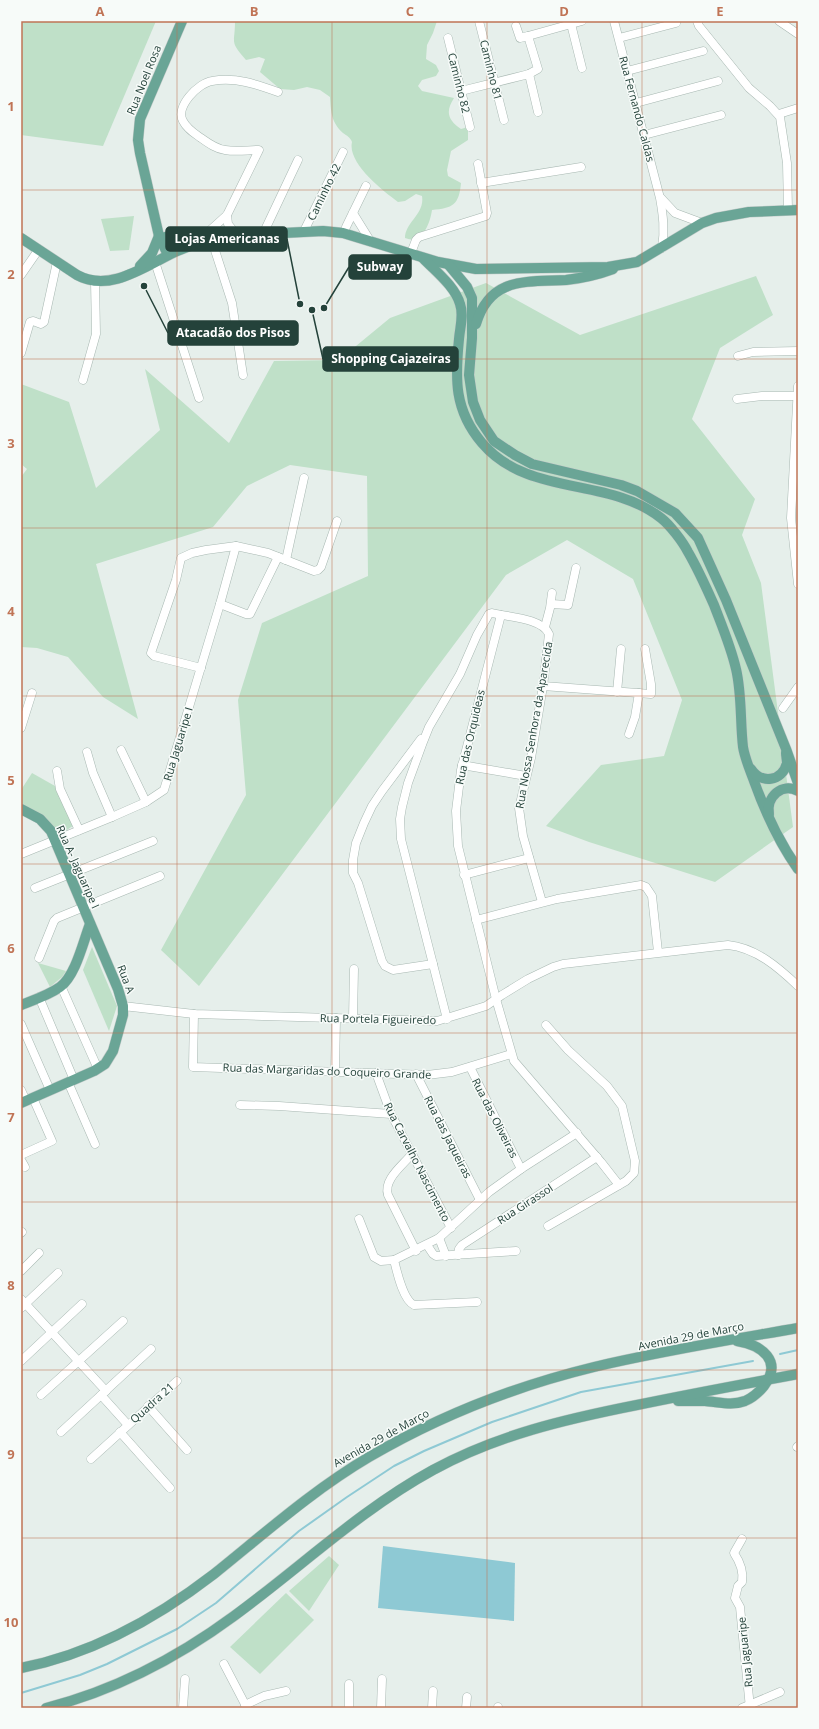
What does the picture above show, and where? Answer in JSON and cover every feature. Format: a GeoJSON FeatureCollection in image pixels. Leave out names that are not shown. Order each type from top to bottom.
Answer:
{"type":"FeatureCollection","features":[{"type":"Feature","properties":{"kind":"main road","name":"Rua Noel Rosa"},"geometry":{"type":"LineString","coordinates":[[170,254],[156,219],[140,153],[138,130],[144,107],[182,21]]}},
{"type":"Feature","properties":{"kind":"main road"},"geometry":{"type":"LineString","coordinates":[[472,338],[479,313],[486,301],[511,284],[528,281],[566,280],[594,276],[637,262],[702,223],[733,214],[793,210]]}},
{"type":"Feature","properties":{"kind":"main road"},"geometry":{"type":"LineString","coordinates":[[21,238],[84,279],[95,281],[114,280],[135,272],[170,254],[212,238],[304,231],[336,232],[448,264],[476,269],[622,266]]}},
{"type":"Feature","properties":{"kind":"main road"},"geometry":{"type":"LineString","coordinates":[[135,272],[152,253],[162,237],[176,243],[193,245]]}},
{"type":"Feature","properties":{"kind":"main road"},"geometry":{"type":"LineString","coordinates":[[422,257],[451,288],[460,301],[462,312],[456,368],[457,389],[461,406],[472,429],[482,444],[502,460],[534,478],[596,490],[624,498],[645,508],[663,519],[688,551],[704,583],[726,634],[736,669],[746,758],[770,820],[798,869]]}},
{"type":"Feature","properties":{"kind":"main road"},"geometry":{"type":"LineString","coordinates":[[448,264],[467,287],[472,298],[472,338],[469,375],[473,402],[480,420],[494,440],[515,455],[532,464],[620,485],[637,491],[675,513],[698,538],[726,600],[786,749],[798,783]]}},
{"type":"Feature","properties":{"kind":"main road"},"geometry":{"type":"LineString","coordinates":[[746,758],[756,776],[764,780],[770,780],[782,772],[787,763],[786,749]]}},
{"type":"Feature","properties":{"kind":"main road"},"geometry":{"type":"LineString","coordinates":[[770,820],[768,809],[770,800],[775,793],[783,788],[798,791]]}},
{"type":"Feature","properties":{"kind":"main road","name":"Rua A- Jaguaripe I"},"geometry":{"type":"LineString","coordinates":[[21,809],[40,819],[50,831],[70,874],[90,924]]}},
{"type":"Feature","properties":{"kind":"main road"},"geometry":{"type":"LineString","coordinates":[[21,1005],[61,986],[72,972],[90,924]]}},
{"type":"Feature","properties":{"kind":"main road","name":"Rua A"},"geometry":{"type":"LineString","coordinates":[[27,1100],[98,1069],[105,1064],[114,1051],[123,1015],[123,1006],[118,989],[90,924]]}},
{"type":"Feature","properties":{"kind":"main road","name":"Avenida 29 de Março"},"geometry":{"type":"LineString","coordinates":[[21,1668],[51,1661],[87,1648],[120,1634],[154,1615],[213,1574],[292,1510],[340,1475],[392,1443],[440,1420],[510,1392],[594,1367],[798,1328]]}},
{"type":"Feature","properties":{"kind":"main road"},"geometry":{"type":"LineString","coordinates":[[656,1401],[736,1404],[753,1397],[769,1380],[772,1374],[771,1363],[763,1351],[746,1343],[731,1340]]}},
{"type":"Feature","properties":{"kind":"main road"},"geometry":{"type":"LineString","coordinates":[[68,1708],[103,1689],[152,1667],[194,1644],[234,1616],[365,1513],[434,1470],[486,1444],[528,1430],[587,1415],[798,1374]]}},
{"type":"Feature","properties":{"kind":"main road"},"geometry":{"type":"LineString","coordinates":[[46,1708],[103,1689]]}},
{"type":"Feature","properties":{"kind":"street","name":"Caminho 81"},"geometry":{"type":"LineString","coordinates":[[479,21],[504,120]]}},
{"type":"Feature","properties":{"kind":"street"},"geometry":{"type":"LineString","coordinates":[[516,26],[520,38],[582,21]]}},
{"type":"Feature","properties":{"kind":"street","name":"Rua Fernando Caldas"},"geometry":{"type":"LineString","coordinates":[[614,21],[660,198],[664,220],[662,248]]}},
{"type":"Feature","properties":{"kind":"street"},"geometry":{"type":"LineString","coordinates":[[697,21],[699,26],[749,88],[779,114],[782,122],[793,210]]}},
{"type":"Feature","properties":{"kind":"street"},"geometry":{"type":"LineString","coordinates":[[779,21],[798,34]]}},
{"type":"Feature","properties":{"kind":"street"},"geometry":{"type":"LineString","coordinates":[[619,38],[676,23]]}},
{"type":"Feature","properties":{"kind":"street"},"geometry":{"type":"LineString","coordinates":[[571,24],[582,68]]}},
{"type":"Feature","properties":{"kind":"street"},"geometry":{"type":"LineString","coordinates":[[461,91],[529,74],[538,69],[528,36]]}},
{"type":"Feature","properties":{"kind":"street","name":"Caminho 82"},"geometry":{"type":"LineString","coordinates":[[448,38],[470,127]]}},
{"type":"Feature","properties":{"kind":"street"},"geometry":{"type":"LineString","coordinates":[[628,71],[703,51]]}},
{"type":"Feature","properties":{"kind":"street"},"geometry":{"type":"LineString","coordinates":[[529,74],[538,112]]}},
{"type":"Feature","properties":{"kind":"street"},"geometry":{"type":"LineString","coordinates":[[193,245],[227,215],[259,150],[224,150],[212,146],[189,130],[182,120],[186,100],[201,85],[211,81],[236,80],[248,82],[278,92]]}},
{"type":"Feature","properties":{"kind":"street"},"geometry":{"type":"LineString","coordinates":[[636,103],[718,81]]}},
{"type":"Feature","properties":{"kind":"street"},"geometry":{"type":"LineString","coordinates":[[779,114],[798,108]]}},
{"type":"Feature","properties":{"kind":"street"},"geometry":{"type":"LineString","coordinates":[[644,135],[721,115]]}},
{"type":"Feature","properties":{"kind":"street","name":"Caminho 42"},"geometry":{"type":"LineString","coordinates":[[304,231],[343,152]]}},
{"type":"Feature","properties":{"kind":"street"},"geometry":{"type":"LineString","coordinates":[[263,234],[298,160]]}},
{"type":"Feature","properties":{"kind":"street"},"geometry":{"type":"LineString","coordinates":[[412,253],[416,240],[419,237],[486,216],[488,213],[478,164]]}},
{"type":"Feature","properties":{"kind":"street"},"geometry":{"type":"LineString","coordinates":[[481,183],[581,167]]}},
{"type":"Feature","properties":{"kind":"street"},"geometry":{"type":"LineString","coordinates":[[346,227],[366,186]]}},
{"type":"Feature","properties":{"kind":"street"},"geometry":{"type":"LineString","coordinates":[[660,198],[675,213],[702,223]]}},
{"type":"Feature","properties":{"kind":"street"},"geometry":{"type":"LineString","coordinates":[[353,213],[371,242]]}},
{"type":"Feature","properties":{"kind":"street"},"geometry":{"type":"LineString","coordinates":[[664,220],[675,213]]}},
{"type":"Feature","properties":{"kind":"street"},"geometry":{"type":"LineString","coordinates":[[227,215],[228,224],[237,235]]}},
{"type":"Feature","properties":{"kind":"street"},"geometry":{"type":"LineString","coordinates":[[212,238],[232,303],[243,375]]}},
{"type":"Feature","properties":{"kind":"street"},"geometry":{"type":"LineString","coordinates":[[21,275],[39,249]]}},
{"type":"Feature","properties":{"kind":"street"},"geometry":{"type":"LineString","coordinates":[[21,353],[30,322],[33,321],[41,324],[44,322],[57,262]]}},
{"type":"Feature","properties":{"kind":"street"},"geometry":{"type":"LineString","coordinates":[[155,262],[199,398]]}},
{"type":"Feature","properties":{"kind":"street"},"geometry":{"type":"LineString","coordinates":[[83,380],[96,334],[95,281]]}},
{"type":"Feature","properties":{"kind":"street"},"geometry":{"type":"LineString","coordinates":[[738,356],[753,352],[798,351]]}},
{"type":"Feature","properties":{"kind":"street"},"geometry":{"type":"LineString","coordinates":[[798,386],[791,518],[798,584]]}},
{"type":"Feature","properties":{"kind":"street"},"geometry":{"type":"LineString","coordinates":[[737,399],[762,396],[798,396]]}},
{"type":"Feature","properties":{"kind":"street"},"geometry":{"type":"LineString","coordinates":[[286,560],[304,478]]}},
{"type":"Feature","properties":{"kind":"street"},"geometry":{"type":"LineString","coordinates":[[201,668],[154,656],[151,653],[151,648],[176,580],[181,558],[206,550],[236,546],[268,553],[310,570],[318,570],[321,567],[337,521]]}},
{"type":"Feature","properties":{"kind":"street","name":"Rua Jaguaripe I"},"geometry":{"type":"LineString","coordinates":[[21,854],[146,802],[164,790],[236,546]]}},
{"type":"Feature","properties":{"kind":"street"},"geometry":{"type":"LineString","coordinates":[[220,604],[246,614],[250,614],[278,557]]}},
{"type":"Feature","properties":{"kind":"street"},"geometry":{"type":"LineString","coordinates":[[551,604],[568,605],[576,568]]}},
{"type":"Feature","properties":{"kind":"street"},"geometry":{"type":"LineString","coordinates":[[545,628],[552,593]]}},
{"type":"Feature","properties":{"kind":"street","name":"Rua Nossa Senhora da Aparecida"},"geometry":{"type":"LineString","coordinates":[[447,1019],[400,830],[400,819],[408,783],[429,727],[460,674],[477,635],[489,614],[492,612],[500,615],[521,618],[545,628],[549,634],[543,686],[519,808],[523,836],[542,902]]}},
{"type":"Feature","properties":{"kind":"street","name":"Rua das Orquideas"},"geometry":{"type":"LineString","coordinates":[[500,615],[462,765],[458,787],[456,823],[458,846],[464,875],[511,1054],[519,1068],[577,1133],[619,1186]]}},
{"type":"Feature","properties":{"kind":"street"},"geometry":{"type":"LineString","coordinates":[[617,692],[621,649]]}},
{"type":"Feature","properties":{"kind":"street"},"geometry":{"type":"LineString","coordinates":[[543,686],[651,694],[652,684],[645,649]]}},
{"type":"Feature","properties":{"kind":"street"},"geometry":{"type":"LineString","coordinates":[[783,708],[798,686]]}},
{"type":"Feature","properties":{"kind":"street"},"geometry":{"type":"LineString","coordinates":[[21,728],[32,693]]}},
{"type":"Feature","properties":{"kind":"street"},"geometry":{"type":"LineString","coordinates":[[629,734],[635,717],[640,693]]}},
{"type":"Feature","properties":{"kind":"street"},"geometry":{"type":"LineString","coordinates":[[429,727],[372,806],[356,843],[352,869],[358,883],[382,961],[385,966],[393,970],[433,964]]}},
{"type":"Feature","properties":{"kind":"street"},"geometry":{"type":"LineString","coordinates":[[121,750],[146,802]]}},
{"type":"Feature","properties":{"kind":"street"},"geometry":{"type":"LineString","coordinates":[[87,752],[93,773],[112,817]]}},
{"type":"Feature","properties":{"kind":"street"},"geometry":{"type":"LineString","coordinates":[[462,765],[526,776]]}},
{"type":"Feature","properties":{"kind":"street"},"geometry":{"type":"LineString","coordinates":[[57,771],[60,789],[79,830]]}},
{"type":"Feature","properties":{"kind":"street"},"geometry":{"type":"LineString","coordinates":[[35,888],[153,841]]}},
{"type":"Feature","properties":{"kind":"street"},"geometry":{"type":"LineString","coordinates":[[464,875],[529,858]]}},
{"type":"Feature","properties":{"kind":"street"},"geometry":{"type":"LineString","coordinates":[[39,958],[54,921],[57,918],[160,876]]}},
{"type":"Feature","properties":{"kind":"street"},"geometry":{"type":"LineString","coordinates":[[476,920],[542,902],[636,886],[646,886],[652,896],[658,952]]}},
{"type":"Feature","properties":{"kind":"street","name":"Rua Portela Figueiredo"},"geometry":{"type":"LineString","coordinates":[[123,1006],[194,1014],[431,1021],[447,1019],[486,1006],[542,972],[563,964],[715,946],[739,946],[749,950],[771,963],[798,986]]}},
{"type":"Feature","properties":{"kind":"street"},"geometry":{"type":"LineString","coordinates":[[353,1019],[354,969]]}},
{"type":"Feature","properties":{"kind":"street"},"geometry":{"type":"LineString","coordinates":[[61,986],[98,1069]]}},
{"type":"Feature","properties":{"kind":"street"},"geometry":{"type":"LineString","coordinates":[[39,997],[95,1144]]}},
{"type":"Feature","properties":{"kind":"street","name":"Rua das Margaridas do Coqueiro Grande"},"geometry":{"type":"LineString","coordinates":[[194,1014],[193,1067],[440,1074],[470,1067],[511,1054]]}},
{"type":"Feature","properties":{"kind":"street"},"geometry":{"type":"LineString","coordinates":[[335,1072],[336,1018]]}},
{"type":"Feature","properties":{"kind":"street"},"geometry":{"type":"LineString","coordinates":[[21,1024],[50,1090]]}},
{"type":"Feature","properties":{"kind":"street"},"geometry":{"type":"LineString","coordinates":[[546,1025],[568,1050],[607,1086],[622,1106],[635,1161],[634,1173],[619,1186],[548,1226]]}},
{"type":"Feature","properties":{"kind":"street","name":"Rua das Oliveiras"},"geometry":{"type":"LineString","coordinates":[[470,1067],[521,1169]]}},
{"type":"Feature","properties":{"kind":"street","name":"Rua Carvalho Nascimento"},"geometry":{"type":"LineString","coordinates":[[376,1073],[390,1114],[451,1228]]}},
{"type":"Feature","properties":{"kind":"street","name":"Rua das Jaqueiras"},"geometry":{"type":"LineString","coordinates":[[416,1074],[480,1200]]}},
{"type":"Feature","properties":{"kind":"street"},"geometry":{"type":"LineString","coordinates":[[21,1090],[52,1142],[21,1155]]}},
{"type":"Feature","properties":{"kind":"street"},"geometry":{"type":"LineString","coordinates":[[240,1105],[279,1106],[390,1114]]}},
{"type":"Feature","properties":{"kind":"street"},"geometry":{"type":"LineString","coordinates":[[360,1219],[374,1257],[380,1261],[394,1260],[416,1251],[439,1238],[480,1200],[521,1169],[577,1133]]}},
{"type":"Feature","properties":{"kind":"street"},"geometry":{"type":"LineString","coordinates":[[411,1155],[390,1179],[386,1188],[388,1195],[416,1251]]}},
{"type":"Feature","properties":{"kind":"street","name":"Rua Girassol"},"geometry":{"type":"LineString","coordinates":[[458,1255],[459,1249],[462,1245],[597,1157]]}},
{"type":"Feature","properties":{"kind":"street"},"geometry":{"type":"LineString","coordinates":[[439,1238],[446,1256]]}},
{"type":"Feature","properties":{"kind":"street"},"geometry":{"type":"LineString","coordinates":[[427,1245],[436,1256],[516,1251]]}},
{"type":"Feature","properties":{"kind":"street"},"geometry":{"type":"LineString","coordinates":[[21,1271],[39,1253]]}},
{"type":"Feature","properties":{"kind":"street"},"geometry":{"type":"LineString","coordinates":[[394,1260],[405,1295],[411,1304],[477,1302]]}},
{"type":"Feature","properties":{"kind":"street"},"geometry":{"type":"LineString","coordinates":[[58,1273],[22,1303],[79,1361],[128,1425]]}},
{"type":"Feature","properties":{"kind":"street"},"geometry":{"type":"LineString","coordinates":[[21,1361],[82,1304]]}},
{"type":"Feature","properties":{"kind":"street"},"geometry":{"type":"LineString","coordinates":[[41,1395],[123,1321]]}},
{"type":"Feature","properties":{"kind":"street"},"geometry":{"type":"LineString","coordinates":[[61,1432],[151,1349]]}},
{"type":"Feature","properties":{"kind":"street","name":"Quadra 21"},"geometry":{"type":"LineString","coordinates":[[91,1459],[177,1380]]}},
{"type":"Feature","properties":{"kind":"street"},"geometry":{"type":"LineString","coordinates":[[148,1406],[187,1450]]}},
{"type":"Feature","properties":{"kind":"street"},"geometry":{"type":"LineString","coordinates":[[120,1432],[170,1488]]}},
{"type":"Feature","properties":{"kind":"street","name":"Rua Jaguaripe"},"geometry":{"type":"LineString","coordinates":[[742,1539],[734,1553],[742,1570],[742,1582],[738,1586],[735,1598],[740,1607],[750,1706]]}},
{"type":"Feature","properties":{"kind":"street"},"geometry":{"type":"LineString","coordinates":[[224,1664],[246,1706],[264,1696],[286,1691]]}},
{"type":"Feature","properties":{"kind":"street"},"geometry":{"type":"LineString","coordinates":[[183,1708],[185,1679]]}},
{"type":"Feature","properties":{"kind":"street"},"geometry":{"type":"LineString","coordinates":[[381,1708],[382,1679]]}},
{"type":"Feature","properties":{"kind":"street"},"geometry":{"type":"LineString","coordinates":[[349,1708],[350,1684]]}},
{"type":"Feature","properties":{"kind":"street"},"geometry":{"type":"LineString","coordinates":[[432,1708],[433,1691]]}},
{"type":"Feature","properties":{"kind":"street"},"geometry":{"type":"LineString","coordinates":[[742,1708],[750,1706],[780,1692]]}},
{"type":"Feature","properties":{"kind":"street"},"geometry":{"type":"LineString","coordinates":[[466,1708],[467,1697]]}},
{"type":"Feature","properties":{"kind":"green space"},"geometry":{"type":"Polygon","coordinates":[[[21,21],[156,21],[103,146],[21,135],[21,21]]]}},
{"type":"Feature","properties":{"kind":"green space"},"geometry":{"type":"Polygon","coordinates":[[[235,21],[437,21],[427,45],[426,59],[436,65],[439,71],[436,76],[422,80],[418,86],[422,91],[454,98],[449,107],[449,115],[453,122],[461,129],[468,127],[468,140],[451,151],[447,170],[448,176],[461,183],[459,196],[454,204],[445,208],[432,210],[424,232],[416,239],[405,238],[408,227],[421,208],[422,196],[416,194],[405,201],[398,202],[376,184],[360,167],[355,159],[352,150],[352,142],[350,139],[336,125],[331,112],[330,97],[320,90],[307,87],[294,90],[280,89],[260,72],[265,59],[259,57],[246,60],[237,49],[234,42],[235,21]]]}},
{"type":"Feature","properties":{"kind":"green space"},"geometry":{"type":"Polygon","coordinates":[[[134,216],[129,250],[110,251],[101,219],[134,216]]]}},
{"type":"Feature","properties":{"kind":"green space"},"geometry":{"type":"Polygon","coordinates":[[[756,276],[773,315],[720,348],[692,419],[755,499],[742,535],[761,583],[793,827],[715,882],[589,842],[546,826],[601,765],[664,756],[682,700],[633,579],[567,540],[506,575],[199,986],[161,950],[246,795],[238,700],[262,623],[368,576],[367,476],[290,465],[247,486],[213,527],[96,564],[138,719],[103,697],[68,657],[37,648],[21,647],[21,477],[27,469],[21,464],[21,384],[69,402],[96,488],[160,430],[145,369],[229,443],[274,361],[339,360],[390,318],[486,283],[580,335],[756,276]]]}},
{"type":"Feature","properties":{"kind":"green space"},"geometry":{"type":"Polygon","coordinates":[[[32,773],[55,786],[74,825],[57,837],[21,807],[21,790],[32,773]]]}},
{"type":"Feature","properties":{"kind":"green space"},"geometry":{"type":"Polygon","coordinates":[[[92,947],[117,1006],[109,1031],[83,970],[92,947]]]}},
{"type":"Feature","properties":{"kind":"green space"},"geometry":{"type":"Polygon","coordinates":[[[38,963],[66,971],[62,977],[50,987],[38,963]]]}},
{"type":"Feature","properties":{"kind":"green space"},"geometry":{"type":"Polygon","coordinates":[[[329,1556],[339,1565],[309,1611],[289,1591],[329,1556]]]}},
{"type":"Feature","properties":{"kind":"green space"},"geometry":{"type":"Polygon","coordinates":[[[286,1593],[314,1620],[260,1674],[230,1647],[286,1593]]]}},
{"type":"Feature","properties":{"kind":"water"},"geometry":{"type":"Polygon","coordinates":[[[383,1546],[515,1563],[514,1621],[378,1608],[383,1546]]]}},
{"type":"Feature","properties":{"kind":"waterway"},"geometry":{"type":"LineString","coordinates":[[780,1354],[798,1350]]}},
{"type":"Feature","properties":{"kind":"waterway"},"geometry":{"type":"LineString","coordinates":[[21,1693],[80,1675],[107,1664],[177,1629],[216,1603],[299,1531],[394,1466],[424,1451],[492,1422],[581,1392],[753,1361]]}},
{"type":"Feature","properties":{"kind":"place","name":"Atacadão dos Pisos"},"geometry":{"type":"Point","coordinates":[144,286]}},
{"type":"Feature","properties":{"kind":"place","name":"Lojas Americanas"},"geometry":{"type":"Point","coordinates":[300,304]}},
{"type":"Feature","properties":{"kind":"place","name":"Subway"},"geometry":{"type":"Point","coordinates":[324,308]}},
{"type":"Feature","properties":{"kind":"place","name":"Shopping Cajazeiras"},"geometry":{"type":"Point","coordinates":[312,310]}}]}
